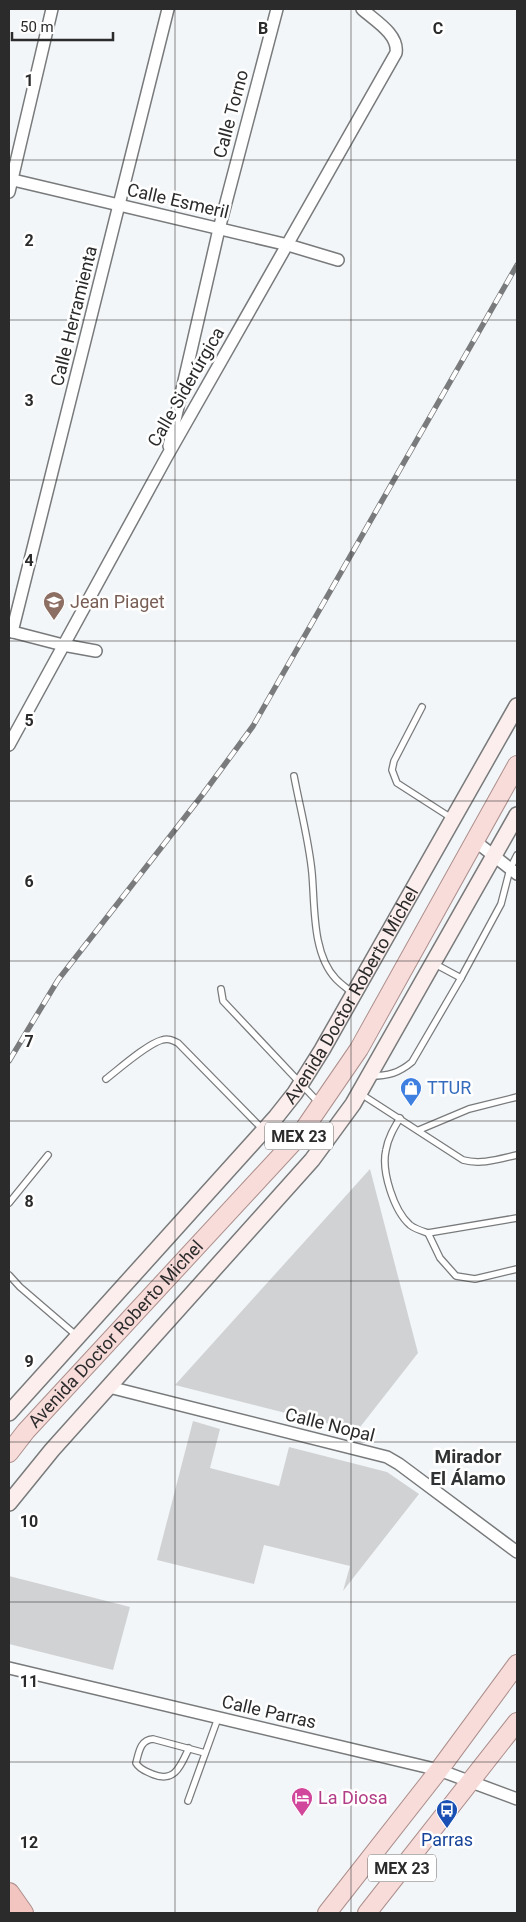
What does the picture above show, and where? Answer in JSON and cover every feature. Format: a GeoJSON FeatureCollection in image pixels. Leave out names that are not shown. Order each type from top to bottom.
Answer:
{"type":"FeatureCollection","features":[{"type":"Feature","properties":{"kind":"highway"},"geometry":{"type":"LineString","coordinates":[[9,1893],[23,1913]]}},
{"type":"Feature","properties":{"kind":"main road","name":"Avenida Doctor Roberto Michel"},"geometry":{"type":"LineString","coordinates":[[9,1413],[263,1131],[301,1084],[517,706]]}},
{"type":"Feature","properties":{"kind":"main road","name":"Avenida Doctor Roberto Michel"},"geometry":{"type":"LineString","coordinates":[[9,1453],[26,1431],[300,1135],[359,1049],[517,765]]}},
{"type":"Feature","properties":{"kind":"main road","name":"Avenida Doctor Roberto Michel"},"geometry":{"type":"LineString","coordinates":[[9,1503],[52,1450],[312,1160],[353,1104],[517,815]]}},
{"type":"Feature","properties":{"kind":"main road","name":"MEX 23"},"geometry":{"type":"LineString","coordinates":[[327,1913],[517,1664]]}},
{"type":"Feature","properties":{"kind":"main road","name":"MEX 23"},"geometry":{"type":"LineString","coordinates":[[367,1913],[517,1722]]}},
{"type":"Feature","properties":{"kind":"street"},"geometry":{"type":"LineString","coordinates":[[9,192],[10,180],[52,9]]}},
{"type":"Feature","properties":{"kind":"street","name":"Calle Herramienta"},"geometry":{"type":"LineString","coordinates":[[10,632],[120,205],[168,9]]}},
{"type":"Feature","properties":{"kind":"street","name":"Calle Torno"},"geometry":{"type":"LineString","coordinates":[[166,458],[219,229],[277,9]]}},
{"type":"Feature","properties":{"kind":"street","name":"Calle Siderúrgica"},"geometry":{"type":"LineString","coordinates":[[9,745],[166,458],[394,58],[397,48],[392,37],[362,9]]}},
{"type":"Feature","properties":{"kind":"street","name":"Calle Esmeril"},"geometry":{"type":"LineString","coordinates":[[10,180],[288,245],[338,260]]}},
{"type":"Feature","properties":{"kind":"street"},"geometry":{"type":"LineString","coordinates":[[10,632],[96,651]]}},
{"type":"Feature","properties":{"kind":"street"},"geometry":{"type":"LineString","coordinates":[[474,841],[514,871]]}},
{"type":"Feature","properties":{"kind":"street","name":"Calle Nopal"},"geometry":{"type":"LineString","coordinates":[[109,1387],[387,1457],[517,1552]]}},
{"type":"Feature","properties":{"kind":"street","name":"Calle Parras"},"geometry":{"type":"LineString","coordinates":[[9,1668],[438,1770],[517,1800]]}},
{"type":"Feature","properties":{"kind":"lane"},"geometry":{"type":"LineString","coordinates":[[422,707],[394,761],[392,770],[397,783],[453,819]]}},
{"type":"Feature","properties":{"kind":"lane"},"geometry":{"type":"LineString","coordinates":[[294,776],[312,873],[313,910],[322,950],[327,965],[336,978],[354,994]]}},
{"type":"Feature","properties":{"kind":"lane"},"geometry":{"type":"LineString","coordinates":[[369,1076],[393,1074],[403,1070],[412,1062],[501,904],[514,871],[517,855]]}},
{"type":"Feature","properties":{"kind":"lane"},"geometry":{"type":"LineString","coordinates":[[433,963],[461,978]]}},
{"type":"Feature","properties":{"kind":"lane"},"geometry":{"type":"LineString","coordinates":[[221,989],[223,1001],[321,1105]]}},
{"type":"Feature","properties":{"kind":"lane"},"geometry":{"type":"LineString","coordinates":[[106,1079],[153,1044],[169,1039],[178,1043],[284,1152]]}},
{"type":"Feature","properties":{"kind":"lane"},"geometry":{"type":"LineString","coordinates":[[359,1093],[464,1160],[484,1162],[517,1154]]}},
{"type":"Feature","properties":{"kind":"lane"},"geometry":{"type":"LineString","coordinates":[[419,1130],[469,1109],[517,1097]]}},
{"type":"Feature","properties":{"kind":"lane"},"geometry":{"type":"LineString","coordinates":[[400,1118],[389,1139],[385,1152],[389,1184],[398,1209],[410,1225],[428,1233],[517,1218]]}},
{"type":"Feature","properties":{"kind":"lane"},"geometry":{"type":"LineString","coordinates":[[9,1203],[48,1155]]}},
{"type":"Feature","properties":{"kind":"lane"},"geometry":{"type":"LineString","coordinates":[[428,1233],[440,1258],[456,1276],[475,1279],[517,1269]]}},
{"type":"Feature","properties":{"kind":"lane"},"geometry":{"type":"LineString","coordinates":[[9,1275],[20,1288],[77,1336]]}},
{"type":"Feature","properties":{"kind":"lane"},"geometry":{"type":"LineString","coordinates":[[188,1801],[218,1718]]}},
{"type":"Feature","properties":{"kind":"lane"},"geometry":{"type":"LineString","coordinates":[[188,1748],[178,1770],[172,1774],[160,1777],[139,1768],[136,1763],[141,1744],[148,1739],[154,1739],[188,1748],[205,1753]]}},
{"type":"Feature","properties":{"kind":"building"},"geometry":{"type":"Polygon","coordinates":[[[370,1169],[418,1353],[357,1431],[175,1385],[370,1169]]]}},
{"type":"Feature","properties":{"kind":"building"},"geometry":{"type":"Polygon","coordinates":[[[193,1421],[220,1429],[210,1468],[279,1486],[289,1447],[387,1472],[419,1494],[343,1591],[350,1566],[264,1545],[254,1584],[157,1560],[193,1421]]]}},
{"type":"Feature","properties":{"kind":"building"},"geometry":{"type":"Polygon","coordinates":[[[9,1576],[130,1607],[113,1670],[9,1644],[9,1576]]]}},
{"type":"Feature","properties":{"kind":"railway"},"geometry":{"type":"LineString","coordinates":[[9,1061],[58,980],[203,794],[253,726],[517,265]]}},
{"type":"Feature","properties":{"kind":"place","name":"Jean Piaget"},"geometry":{"type":"Point","coordinates":[54,621]}},
{"type":"Feature","properties":{"kind":"place","name":"TTUR"},"geometry":{"type":"Point","coordinates":[411,1107]}},
{"type":"Feature","properties":{"kind":"place","name":"La Diosa"},"geometry":{"type":"Point","coordinates":[302,1817]}},
{"type":"Feature","properties":{"kind":"place","name":"Parras"},"geometry":{"type":"Point","coordinates":[447,1829]}},
{"type":"Feature","properties":{"kind":"district","name":"Mirador El Álamo"},"geometry":{"type":"Point","coordinates":[468,1467]}}]}
